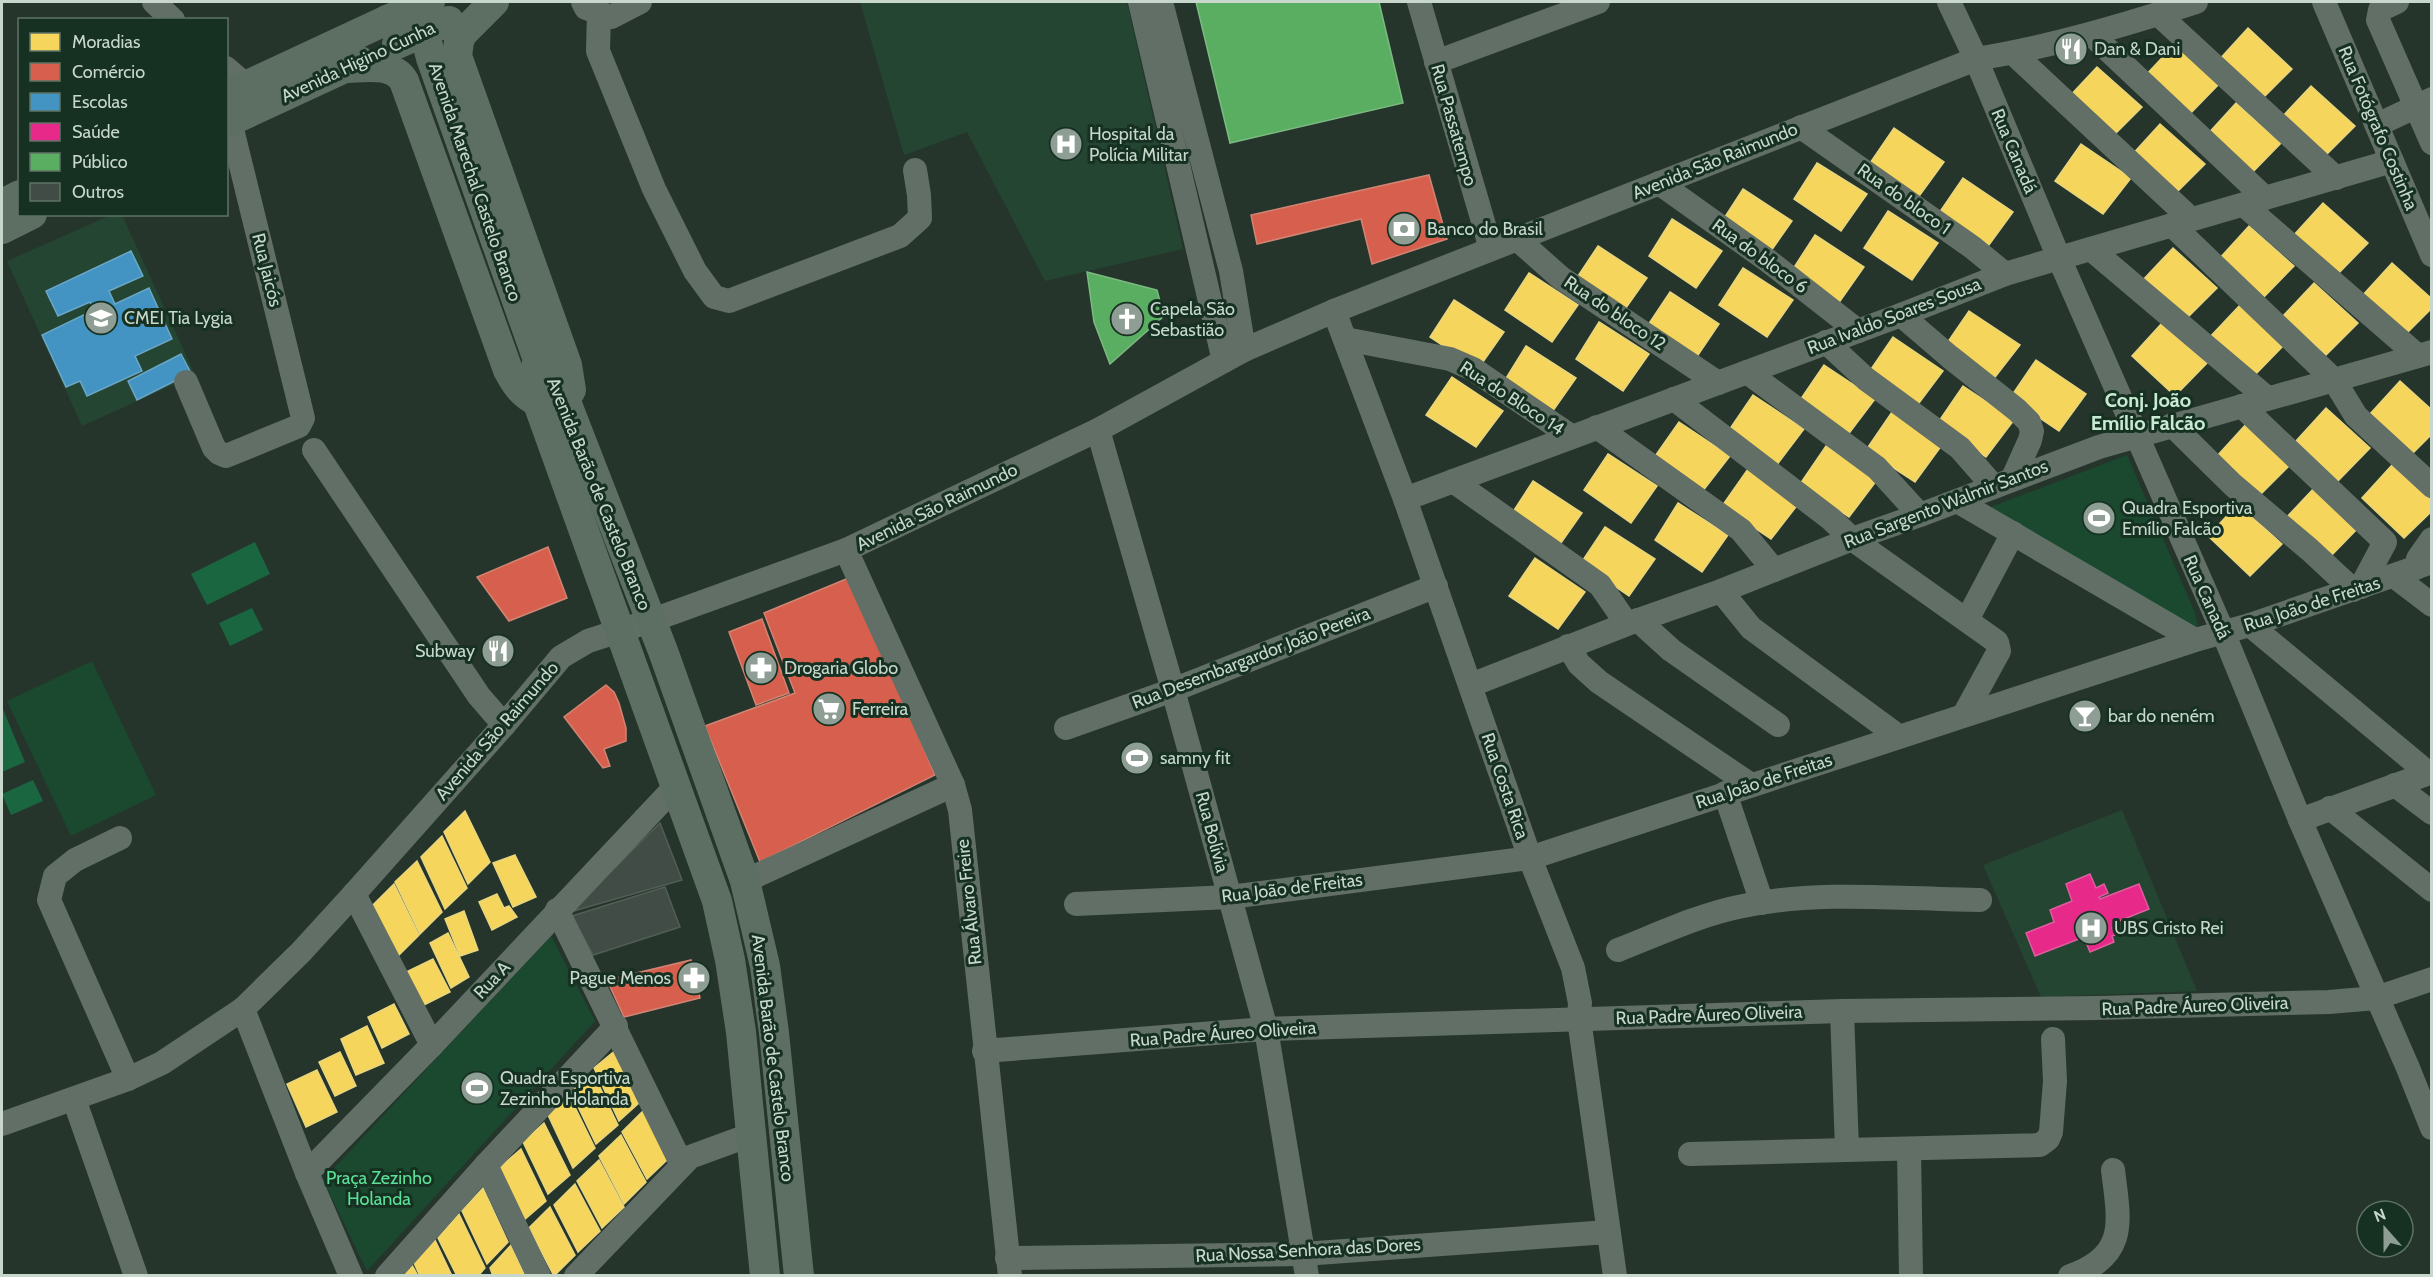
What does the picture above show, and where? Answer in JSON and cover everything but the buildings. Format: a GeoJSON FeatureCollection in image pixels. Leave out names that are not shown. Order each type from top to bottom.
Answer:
{"type":"FeatureCollection","features":[{"type":"Feature","properties":{"kind":"main road","name":"Avenida Marechal Castelo Branco"},"geometry":{"type":"LineString","coordinates":[[416,2],[431,58],[538,360]]}},
{"type":"Feature","properties":{"kind":"main road","name":"Avenida Higino Cunha"},"geometry":{"type":"LineString","coordinates":[[231,99],[314,54],[386,22],[492,2]]}},
{"type":"Feature","properties":{"kind":"main road"},"geometry":{"type":"LineString","coordinates":[[343,68],[391,68],[399,73],[404,81],[508,370],[524,395],[551,402],[571,390],[567,365],[457,56],[462,34],[492,2]]}},
{"type":"Feature","properties":{"kind":"main road","name":"Avenida Higino Cunha"},"geometry":{"type":"LineString","coordinates":[[231,99],[343,68],[386,22]]}},
{"type":"Feature","properties":{"kind":"main road","name":"Avenida Barão de Castelo Branco"},"geometry":{"type":"LineString","coordinates":[[538,360],[531,384],[551,402],[650,621],[745,880],[759,936],[770,999],[799,1275]]}},
{"type":"Feature","properties":{"kind":"main road","name":"Avenida Barão de Castelo Branco"},"geometry":{"type":"LineString","coordinates":[[551,402],[619,631],[717,901],[730,960],[741,1032],[765,1275]]}},
{"type":"Feature","properties":{"kind":"street"},"geometry":{"type":"LineString","coordinates":[[154,2],[171,18]]}},
{"type":"Feature","properties":{"kind":"street"},"geometry":{"type":"LineString","coordinates":[[591,7],[611,16],[640,2]]}},
{"type":"Feature","properties":{"kind":"street"},"geometry":{"type":"LineString","coordinates":[[1140,2],[1234,356]]}},
{"type":"Feature","properties":{"kind":"street"},"geometry":{"type":"LineString","coordinates":[[1161,2],[1231,271],[1234,356]]}},
{"type":"Feature","properties":{"kind":"street","name":"Rua Passatempo"},"geometry":{"type":"LineString","coordinates":[[1419,2],[1491,249]]}},
{"type":"Feature","properties":{"kind":"street"},"geometry":{"type":"LineString","coordinates":[[1436,62],[1598,2]]}},
{"type":"Feature","properties":{"kind":"street","name":"Rua Canadá"},"geometry":{"type":"LineString","coordinates":[[1949,2],[1976,59],[2059,258],[2223,632],[2432,1128]]}},
{"type":"Feature","properties":{"kind":"street","name":"Avenida São Raimundo"},"geometry":{"type":"LineString","coordinates":[[2,1124],[74,1099],[162,1063],[243,1009],[301,952],[354,894],[504,725],[561,657],[588,641],[846,550],[1098,430],[1234,356],[1334,311],[1517,238],[1976,59],[2013,53],[2091,34],[2196,2]]}},
{"type":"Feature","properties":{"kind":"street","name":"Rua Fotógrafo Costinha"},"geometry":{"type":"LineString","coordinates":[[2324,2],[2432,255]]}},
{"type":"Feature","properties":{"kind":"street"},"geometry":{"type":"LineString","coordinates":[[2397,2],[2380,10],[2377,16],[2423,102],[2432,143]]}},
{"type":"Feature","properties":{"kind":"street"},"geometry":{"type":"LineString","coordinates":[[591,7],[598,51],[654,189],[695,271],[714,297],[729,301],[900,237],[920,218],[915,170]]}},
{"type":"Feature","properties":{"kind":"street"},"geometry":{"type":"LineString","coordinates":[[2158,14],[2336,178]]}},
{"type":"Feature","properties":{"kind":"street"},"geometry":{"type":"LineString","coordinates":[[2091,34],[2118,56],[2254,201],[2425,354]]}},
{"type":"Feature","properties":{"kind":"street"},"geometry":{"type":"LineString","coordinates":[[2013,53],[2334,380],[2356,416],[2432,486]]}},
{"type":"Feature","properties":{"kind":"street","name":"Rua Jaicós"},"geometry":{"type":"LineString","coordinates":[[186,382],[213,448],[226,456],[299,426],[303,418],[231,99]]}},
{"type":"Feature","properties":{"kind":"street"},"geometry":{"type":"LineString","coordinates":[[2376,125],[2423,102]]}},
{"type":"Feature","properties":{"kind":"street","name":"Rua do bloco 1"},"geometry":{"type":"LineString","coordinates":[[1801,127],[1972,247],[2005,274]]}},
{"type":"Feature","properties":{"kind":"street","name":"Rua Ivaldo Soares Sousa"},"geometry":{"type":"LineString","coordinates":[[1405,499],[1901,315],[2005,274],[2392,161]]}},
{"type":"Feature","properties":{"kind":"street","name":"Rua do bloco 6"},"geometry":{"type":"LineString","coordinates":[[1659,183],[1767,260],[1858,331]]}},
{"type":"Feature","properties":{"kind":"street","name":"Rua do bloco 12"},"geometry":{"type":"LineString","coordinates":[[1517,238],[1562,278],[1718,383]]}},
{"type":"Feature","properties":{"kind":"street"},"geometry":{"type":"LineString","coordinates":[[2091,249],[2267,398]]}},
{"type":"Feature","properties":{"kind":"street","name":"Rua Costa Rica"},"geometry":{"type":"LineString","coordinates":[[1334,311],[1405,499],[1530,858],[1573,968],[1580,1003],[1579,1019],[1615,1275]]}},
{"type":"Feature","properties":{"kind":"street"},"geometry":{"type":"LineString","coordinates":[[1826,342],[1866,379],[2004,483],[2030,440],[2032,431],[2029,422],[1901,315]]}},
{"type":"Feature","properties":{"kind":"street","name":"Rua do Bloco 14"},"geometry":{"type":"LineString","coordinates":[[1345,339],[1450,358],[1473,369],[1572,437]]}},
{"type":"Feature","properties":{"kind":"street","name":"Rua Sargento Walmir Santos"},"geometry":{"type":"LineString","coordinates":[[1471,685],[1852,539],[2136,435],[2425,354]]}},
{"type":"Feature","properties":{"kind":"street"},"geometry":{"type":"LineString","coordinates":[[1747,372],[1877,468],[1920,515]]}},
{"type":"Feature","properties":{"kind":"street"},"geometry":{"type":"LineString","coordinates":[[1674,399],[1839,526],[1852,539],[1995,639],[1999,651],[1964,715]]}},
{"type":"Feature","properties":{"kind":"street"},"geometry":{"type":"LineString","coordinates":[[2172,425],[2233,485],[2357,589],[2385,542],[2242,406]]}},
{"type":"Feature","properties":{"kind":"street"},"geometry":{"type":"LineString","coordinates":[[1597,427],[1741,530],[1774,570]]}},
{"type":"Feature","properties":{"kind":"street","name":"Rua Bolívia"},"geometry":{"type":"LineString","coordinates":[[1098,430],[1173,690],[1266,1029],[1305,1265]]}},
{"type":"Feature","properties":{"kind":"street"},"geometry":{"type":"LineString","coordinates":[[314,450],[478,696],[504,725]]}},
{"type":"Feature","properties":{"kind":"street"},"geometry":{"type":"LineString","coordinates":[[1453,481],[1600,585],[1633,622],[1778,725]]}},
{"type":"Feature","properties":{"kind":"street"},"geometry":{"type":"LineString","coordinates":[[1957,501],[2195,640]]}},
{"type":"Feature","properties":{"kind":"street"},"geometry":{"type":"LineString","coordinates":[[1966,620],[2013,534]]}},
{"type":"Feature","properties":{"kind":"street"},"geometry":{"type":"LineString","coordinates":[[2432,539],[2414,569],[2432,605]]}},
{"type":"Feature","properties":{"kind":"street","name":"Rua Álvaro Freire"},"geometry":{"type":"LineString","coordinates":[[846,550],[953,785],[960,810],[984,1051],[1009,1267]]}},
{"type":"Feature","properties":{"kind":"street","name":"Rua João de Freitas"},"geometry":{"type":"LineString","coordinates":[[1076,904],[1230,897],[1530,858],[1898,736],[2195,640],[2250,625],[2414,569]]}},
{"type":"Feature","properties":{"kind":"street","name":"Rua Desembargardor João Pereira"},"geometry":{"type":"LineString","coordinates":[[1066,728],[1173,690],[1436,586]]}},
{"type":"Feature","properties":{"kind":"street"},"geometry":{"type":"LineString","coordinates":[[1721,591],[1751,628],[1898,736]]}},
{"type":"Feature","properties":{"kind":"street"},"geometry":{"type":"LineString","coordinates":[[2250,625],[2430,773]]}},
{"type":"Feature","properties":{"kind":"street"},"geometry":{"type":"LineString","coordinates":[[1568,646],[1579,664],[1599,682],[1751,785]]}},
{"type":"Feature","properties":{"kind":"street"},"geometry":{"type":"LineString","coordinates":[[2300,819],[2430,773]]}},
{"type":"Feature","properties":{"kind":"street"},"geometry":{"type":"LineString","coordinates":[[745,880],[953,785]]}},
{"type":"Feature","properties":{"kind":"street"},"geometry":{"type":"LineString","coordinates":[[2395,785],[2432,813]]}},
{"type":"Feature","properties":{"kind":"street","name":"Rua A"},"geometry":{"type":"LineString","coordinates":[[307,1173],[432,1045],[676,786]]}},
{"type":"Feature","properties":{"kind":"street"},"geometry":{"type":"LineString","coordinates":[[1725,793],[1762,903]]}},
{"type":"Feature","properties":{"kind":"street"},"geometry":{"type":"LineString","coordinates":[[2330,808],[2432,890]]}},
{"type":"Feature","properties":{"kind":"street"},"geometry":{"type":"LineString","coordinates":[[120,838],[75,860],[55,876],[49,900],[128,1078]]}},
{"type":"Feature","properties":{"kind":"street"},"geometry":{"type":"LineString","coordinates":[[354,894],[432,1045]]}},
{"type":"Feature","properties":{"kind":"street"},"geometry":{"type":"LineString","coordinates":[[1618,950],[1724,911],[1762,903],[1814,897],[1980,900]]}},
{"type":"Feature","properties":{"kind":"street"},"geometry":{"type":"LineString","coordinates":[[557,910],[682,1156]]}},
{"type":"Feature","properties":{"kind":"street","name":"Rua Padre Áureo Oliveira"},"geometry":{"type":"LineString","coordinates":[[984,1051],[1266,1029],[1842,1011],[2193,1006],[2376,998],[2432,979]]}},
{"type":"Feature","properties":{"kind":"street"},"geometry":{"type":"LineString","coordinates":[[243,1009],[307,1173],[351,1275]]}},
{"type":"Feature","properties":{"kind":"street"},"geometry":{"type":"LineString","coordinates":[[1842,1011],[1847,1149]]}},
{"type":"Feature","properties":{"kind":"street"},"geometry":{"type":"LineString","coordinates":[[387,1275],[616,1026]]}},
{"type":"Feature","properties":{"kind":"street"},"geometry":{"type":"LineString","coordinates":[[1690,1154],[1847,1149],[1909,1150],[2043,1144],[2051,1132],[2055,1099],[2053,1039]]}},
{"type":"Feature","properties":{"kind":"street"},"geometry":{"type":"LineString","coordinates":[[2408,1068],[2432,1086]]}},
{"type":"Feature","properties":{"kind":"street"},"geometry":{"type":"LineString","coordinates":[[74,1099],[136,1275]]}},
{"type":"Feature","properties":{"kind":"street"},"geometry":{"type":"LineString","coordinates":[[576,1275],[682,1156],[749,1127]]}},
{"type":"Feature","properties":{"kind":"street"},"geometry":{"type":"LineString","coordinates":[[1906,1275],[1911,1275],[1909,1150]]}},
{"type":"Feature","properties":{"kind":"street"},"geometry":{"type":"LineString","coordinates":[[486,1165],[539,1275]]}},
{"type":"Feature","properties":{"kind":"street"},"geometry":{"type":"LineString","coordinates":[[2070,1275],[2097,1262],[2112,1246],[2119,1219],[2113,1170]]}},
{"type":"Feature","properties":{"kind":"street","name":"Rua Nossa Senhora das Dores"},"geometry":{"type":"LineString","coordinates":[[1009,1267],[1305,1265],[1608,1232]]}},
{"type":"Feature","properties":{"kind":"shaded area","name":"Hospital da Polícia Militar"},"geometry":{"type":"Polygon","coordinates":[[[860,2],[1127,2],[1183,249],[1045,281],[967,132],[904,155],[860,2]]]}},
{"type":"Feature","properties":{"kind":"shaded area","name":"CMEI Tia Lygia"},"geometry":{"type":"Polygon","coordinates":[[[109,216],[122,216],[195,375],[82,426],[7,261],[109,216]]]}},
{"type":"Feature","properties":{"kind":"shaded area"},"geometry":{"type":"Polygon","coordinates":[[[255,542],[270,574],[207,605],[191,574],[255,542]]]}},
{"type":"Feature","properties":{"kind":"shaded area"},"geometry":{"type":"Polygon","coordinates":[[[252,608],[263,630],[230,646],[219,623],[252,608]]]}},
{"type":"Feature","properties":{"kind":"shaded area"},"geometry":{"type":"Polygon","coordinates":[[[2,707],[25,762],[2,772],[2,707]]]}},
{"type":"Feature","properties":{"kind":"shaded area"},"geometry":{"type":"Polygon","coordinates":[[[33,780],[43,801],[11,815],[2,794],[33,780]]]}},
{"type":"Feature","properties":{"kind":"shaded area","name":"UBS Cristo Rei"},"geometry":{"type":"Polygon","coordinates":[[[2122,810],[2197,991],[2041,997],[1983,865],[2122,810]]]}},
{"type":"Feature","properties":{"kind":"green space"},"geometry":{"type":"Polygon","coordinates":[[[2127,455],[2195,613],[2198,627],[2190,631],[1986,509],[2127,455]]]}},
{"type":"Feature","properties":{"kind":"green space"},"geometry":{"type":"Polygon","coordinates":[[[92,661],[156,795],[71,836],[7,701],[92,661]]]}},
{"type":"Feature","properties":{"kind":"green space","name":"Praça Zezinho Holanda"},"geometry":{"type":"Polygon","coordinates":[[[551,936],[595,1021],[367,1271],[323,1180],[551,936]]]}},
{"type":"Feature","properties":{"kind":"place","name":"Dan & Dani"},"geometry":{"type":"Point","coordinates":[2071,49]}},
{"type":"Feature","properties":{"kind":"place","name":"Hospital da Polícia Militar"},"geometry":{"type":"Point","coordinates":[1066,144]}},
{"type":"Feature","properties":{"kind":"place","name":"Banco do Brasil"},"geometry":{"type":"Point","coordinates":[1404,229]}},
{"type":"Feature","properties":{"kind":"place","name":"CMEI Tia Lygia"},"geometry":{"type":"Point","coordinates":[101,318]}},
{"type":"Feature","properties":{"kind":"place","name":"Capela São Sebastião"},"geometry":{"type":"Point","coordinates":[1127,319]}},
{"type":"Feature","properties":{"kind":"place","name":"Quadra Esportiva Emílio Falcão"},"geometry":{"type":"Point","coordinates":[2099,518]}},
{"type":"Feature","properties":{"kind":"place","name":"Subway"},"geometry":{"type":"Point","coordinates":[498,651]}},
{"type":"Feature","properties":{"kind":"place","name":"Drogaria Globo"},"geometry":{"type":"Point","coordinates":[761,668]}},
{"type":"Feature","properties":{"kind":"place","name":"Ferreira"},"geometry":{"type":"Point","coordinates":[829,709]}},
{"type":"Feature","properties":{"kind":"place","name":"bar do neném"},"geometry":{"type":"Point","coordinates":[2085,716]}},
{"type":"Feature","properties":{"kind":"place","name":"samny fit"},"geometry":{"type":"Point","coordinates":[1137,758]}},
{"type":"Feature","properties":{"kind":"place","name":"UBS Cristo Rei"},"geometry":{"type":"Point","coordinates":[2091,928]}},
{"type":"Feature","properties":{"kind":"place","name":"Pague Menos"},"geometry":{"type":"Point","coordinates":[694,978]}},
{"type":"Feature","properties":{"kind":"place","name":"Quadra Esportiva Zezinho Holanda"},"geometry":{"type":"Point","coordinates":[477,1088]}},
{"type":"Feature","properties":{"kind":"district","name":"Conj. João Emílio Falcão"},"geometry":{"type":"Point","coordinates":[2148,412]}}]}
